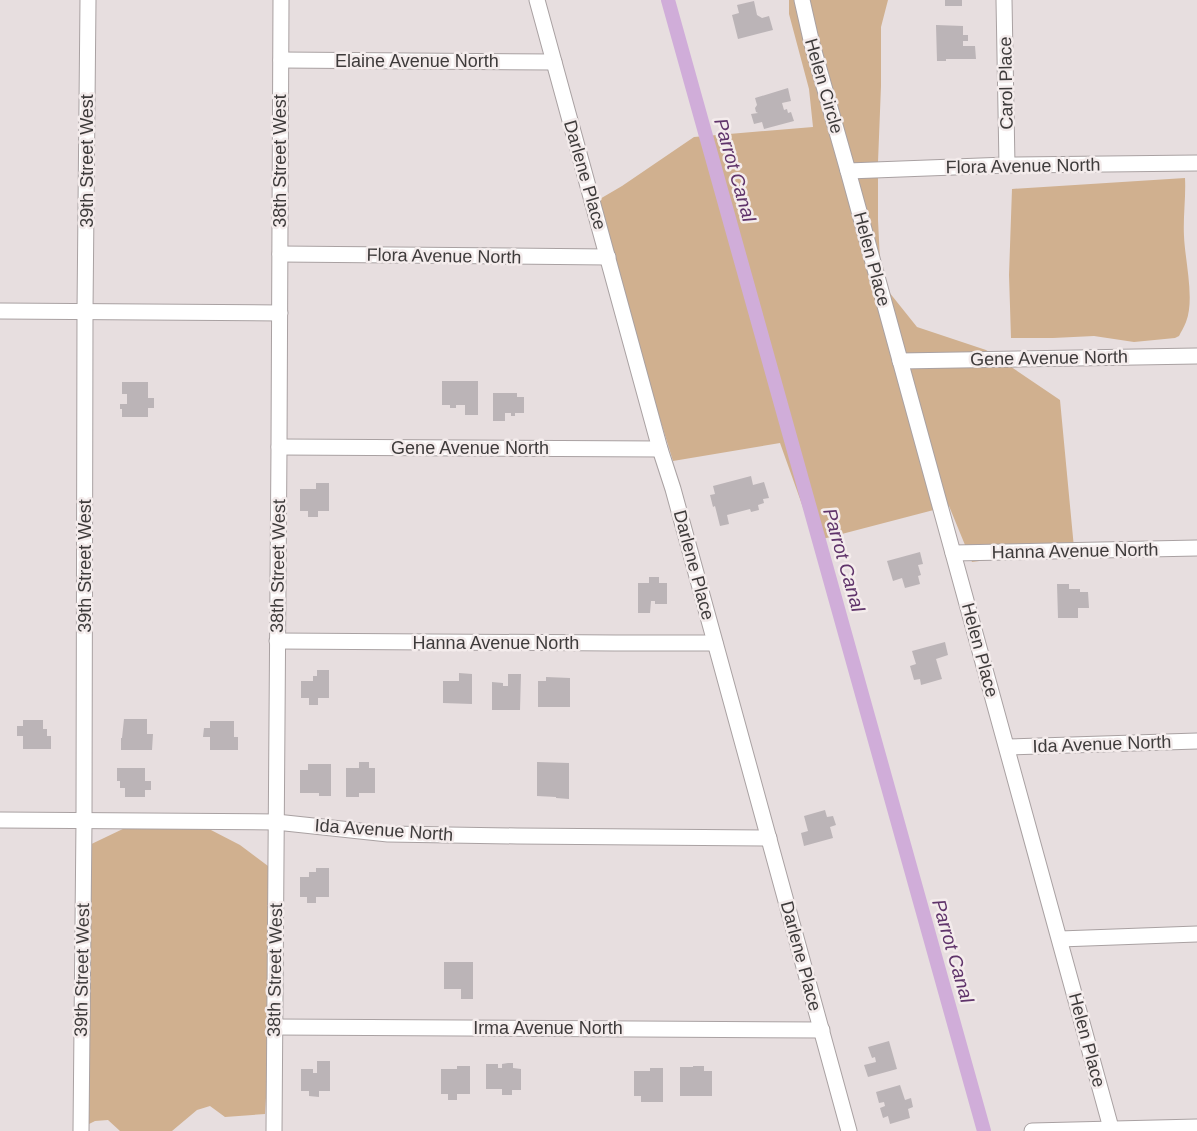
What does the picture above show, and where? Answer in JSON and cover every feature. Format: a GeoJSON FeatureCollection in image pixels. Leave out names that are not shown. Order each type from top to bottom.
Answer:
{"type":"FeatureCollection","features":[{"type":"Feature","properties":{"kind":"street","name":"39th Street West"},"geometry":{"type":"LineString","coordinates":[[81,1131],[88,0]]}},
{"type":"Feature","properties":{"kind":"street","name":"38th Street West"},"geometry":{"type":"LineString","coordinates":[[274,1131],[281,0]]}},
{"type":"Feature","properties":{"kind":"street","name":"Darlene Place"},"geometry":{"type":"LineString","coordinates":[[537,0],[849,1131]]}},
{"type":"Feature","properties":{"kind":"street","name":"Helen Circle"},"geometry":{"type":"LineString","coordinates":[[802,0],[812,44],[848,171]]}},
{"type":"Feature","properties":{"kind":"street","name":"Carol Place"},"geometry":{"type":"LineString","coordinates":[[1004,0],[1007,165]]}},
{"type":"Feature","properties":{"kind":"street","name":"Elaine Avenue North"},"geometry":{"type":"LineString","coordinates":[[281,60],[554,62]]}},
{"type":"Feature","properties":{"kind":"street","name":"Flora Avenue North"},"geometry":{"type":"LineString","coordinates":[[848,171],[1007,165],[1197,163]]}},
{"type":"Feature","properties":{"kind":"street","name":"Helen Place"},"geometry":{"type":"LineString","coordinates":[[848,171],[1111,1128]]}},
{"type":"Feature","properties":{"kind":"street","name":"Flora Avenue North"},"geometry":{"type":"LineString","coordinates":[[280,254],[608,257]]}},
{"type":"Feature","properties":{"kind":"street"},"geometry":{"type":"LineString","coordinates":[[0,311],[280,313]]}},
{"type":"Feature","properties":{"kind":"street","name":"Gene Avenue North"},"geometry":{"type":"LineString","coordinates":[[900,361],[1197,356]]}},
{"type":"Feature","properties":{"kind":"street","name":"Gene Avenue North"},"geometry":{"type":"LineString","coordinates":[[279,447],[660,449]]}},
{"type":"Feature","properties":{"kind":"street","name":"Hanna Avenue North"},"geometry":{"type":"LineString","coordinates":[[953,553],[1197,548]]}},
{"type":"Feature","properties":{"kind":"street","name":"Hanna Avenue North"},"geometry":{"type":"LineString","coordinates":[[277,641],[715,643]]}},
{"type":"Feature","properties":{"kind":"street","name":"Ida Avenue North"},"geometry":{"type":"LineString","coordinates":[[1007,747],[1197,741]]}},
{"type":"Feature","properties":{"kind":"street","name":"Ida Avenue North"},"geometry":{"type":"LineString","coordinates":[[0,820],[276,822],[388,834],[769,838]]}},
{"type":"Feature","properties":{"kind":"street"},"geometry":{"type":"LineString","coordinates":[[1060,939],[1197,934]]}},
{"type":"Feature","properties":{"kind":"street","name":"Irma Avenue North"},"geometry":{"type":"LineString","coordinates":[[274,1027],[822,1030]]}},
{"type":"Feature","properties":{"kind":"street"},"geometry":{"type":"LineString","coordinates":[[1032,1131],[1197,1127]]}},
{"type":"Feature","properties":{"kind":"shaded area"},"geometry":{"type":"Polygon","coordinates":[[[789,0],[888,0],[881,27],[878,220],[881,282],[917,327],[986,350],[1060,400],[1074,548],[972,562],[949,506],[815,541],[780,443],[673,461],[593,203],[622,186],[694,137],[813,127],[809,89],[789,14],[789,0]]]}},
{"type":"Feature","properties":{"kind":"shaded area"},"geometry":{"type":"Polygon","coordinates":[[[1185,178],[1184,236],[1190,302],[1189,313],[1179,336],[1134,342],[1094,336],[1011,338],[1009,275],[1012,189],[1185,178]]]}},
{"type":"Feature","properties":{"kind":"shaded area"},"geometry":{"type":"Polygon","coordinates":[[[177,822],[209,829],[240,845],[276,872],[271,1017],[265,1114],[225,1117],[210,1106],[197,1110],[172,1131],[120,1131],[108,1120],[95,1121],[83,1127],[81,849],[127,827],[177,822]]]}},
{"type":"Feature","properties":{"kind":"building"},"geometry":{"type":"Polygon","coordinates":[[[945,0],[962,0],[962,6],[945,6],[945,0]]]}},
{"type":"Feature","properties":{"kind":"building"},"geometry":{"type":"Polygon","coordinates":[[[754,1],[757,15],[762,18],[769,16],[773,30],[738,39],[732,15],[739,13],[737,5],[754,1]]]}},
{"type":"Feature","properties":{"kind":"building"},"geometry":{"type":"Polygon","coordinates":[[[936,25],[963,26],[963,35],[968,35],[968,41],[963,41],[963,46],[975,46],[976,59],[946,59],[946,61],[937,61],[936,25]]]}},
{"type":"Feature","properties":{"kind":"building"},"geometry":{"type":"Polygon","coordinates":[[[788,88],[791,101],[782,103],[784,110],[787,109],[788,113],[791,112],[794,121],[764,129],[762,122],[754,124],[751,114],[758,113],[755,108],[757,105],[755,98],[788,88]]]}},
{"type":"Feature","properties":{"kind":"building"},"geometry":{"type":"Polygon","coordinates":[[[442,381],[478,381],[478,415],[465,415],[465,405],[456,405],[456,408],[450,408],[450,405],[442,405],[442,381]]]}},
{"type":"Feature","properties":{"kind":"building"},"geometry":{"type":"Polygon","coordinates":[[[122,382],[148,382],[148,398],[154,398],[154,408],[148,408],[148,417],[122,417],[120,404],[127,404],[127,394],[122,394],[122,382]]]}},
{"type":"Feature","properties":{"kind":"building"},"geometry":{"type":"Polygon","coordinates":[[[493,393],[517,393],[517,397],[524,397],[524,413],[515,413],[515,416],[511,416],[511,413],[505,413],[505,421],[493,421],[493,393]]]}},
{"type":"Feature","properties":{"kind":"building"},"geometry":{"type":"Polygon","coordinates":[[[751,476],[753,485],[764,482],[769,498],[763,499],[764,503],[758,505],[759,510],[751,512],[750,509],[727,515],[729,524],[720,526],[710,495],[715,494],[713,486],[751,476]]]}},
{"type":"Feature","properties":{"kind":"building"},"geometry":{"type":"Polygon","coordinates":[[[316,483],[329,483],[329,511],[318,511],[318,517],[308,517],[308,511],[300,511],[300,489],[316,489],[316,483]]]}},
{"type":"Feature","properties":{"kind":"building"},"geometry":{"type":"Polygon","coordinates":[[[920,552],[923,564],[918,565],[921,575],[918,576],[920,584],[905,588],[902,578],[893,581],[887,561],[920,552]]]}},
{"type":"Feature","properties":{"kind":"building"},"geometry":{"type":"Polygon","coordinates":[[[649,577],[659,577],[659,583],[667,583],[667,604],[655,604],[655,601],[651,601],[650,613],[638,613],[638,583],[649,583],[649,577]]]}},
{"type":"Feature","properties":{"kind":"building"},"geometry":{"type":"Polygon","coordinates":[[[1057,584],[1069,584],[1069,589],[1080,589],[1080,592],[1088,592],[1089,608],[1078,608],[1078,618],[1058,618],[1057,584]]]}},
{"type":"Feature","properties":{"kind":"building"},"geometry":{"type":"Polygon","coordinates":[[[945,642],[948,655],[936,659],[942,679],[921,685],[920,679],[914,680],[910,666],[916,664],[912,651],[945,642]]]}},
{"type":"Feature","properties":{"kind":"building"},"geometry":{"type":"Polygon","coordinates":[[[317,670],[329,670],[329,698],[318,698],[318,705],[309,705],[309,698],[301,698],[301,681],[313,681],[313,676],[317,676],[317,670]]]}},
{"type":"Feature","properties":{"kind":"building"},"geometry":{"type":"Polygon","coordinates":[[[459,673],[472,674],[472,704],[443,703],[443,681],[459,681],[459,673]]]}},
{"type":"Feature","properties":{"kind":"building"},"geometry":{"type":"Polygon","coordinates":[[[508,674],[521,674],[520,710],[492,710],[492,682],[503,683],[503,686],[508,686],[508,674]]]}},
{"type":"Feature","properties":{"kind":"building"},"geometry":{"type":"Polygon","coordinates":[[[546,677],[570,678],[570,707],[538,707],[538,681],[546,681],[546,677]]]}},
{"type":"Feature","properties":{"kind":"building"},"geometry":{"type":"Polygon","coordinates":[[[124,719],[147,719],[147,734],[153,734],[152,750],[121,750],[124,719]]]}},
{"type":"Feature","properties":{"kind":"building"},"geometry":{"type":"Polygon","coordinates":[[[23,720],[43,720],[43,729],[47,729],[47,736],[51,736],[51,749],[23,749],[23,736],[17,736],[17,726],[23,726],[23,720]]]}},
{"type":"Feature","properties":{"kind":"building"},"geometry":{"type":"Polygon","coordinates":[[[210,721],[234,721],[234,737],[238,737],[238,750],[210,750],[210,737],[203,737],[204,728],[210,728],[210,721]]]}},
{"type":"Feature","properties":{"kind":"building"},"geometry":{"type":"Polygon","coordinates":[[[359,762],[369,762],[369,768],[375,768],[375,793],[359,793],[359,797],[346,797],[346,768],[359,768],[359,762]]]}},
{"type":"Feature","properties":{"kind":"building"},"geometry":{"type":"Polygon","coordinates":[[[537,762],[569,763],[569,799],[537,796],[537,762]]]}},
{"type":"Feature","properties":{"kind":"building"},"geometry":{"type":"Polygon","coordinates":[[[308,764],[331,764],[331,796],[319,796],[319,793],[300,793],[300,770],[308,770],[308,764]]]}},
{"type":"Feature","properties":{"kind":"building"},"geometry":{"type":"Polygon","coordinates":[[[117,768],[145,768],[145,781],[151,781],[151,790],[145,790],[145,797],[125,797],[125,788],[120,788],[120,781],[117,781],[117,768]]]}},
{"type":"Feature","properties":{"kind":"building"},"geometry":{"type":"Polygon","coordinates":[[[825,810],[827,817],[833,816],[836,825],[830,827],[833,838],[804,846],[801,833],[808,831],[804,816],[825,810]]]}},
{"type":"Feature","properties":{"kind":"building"},"geometry":{"type":"Polygon","coordinates":[[[316,868],[329,868],[329,897],[316,897],[316,903],[307,903],[307,897],[300,897],[300,877],[309,877],[309,872],[316,872],[316,868]]]}},
{"type":"Feature","properties":{"kind":"building"},"geometry":{"type":"Polygon","coordinates":[[[444,962],[473,962],[473,999],[461,999],[461,989],[444,989],[444,962]]]}},
{"type":"Feature","properties":{"kind":"building"},"geometry":{"type":"Polygon","coordinates":[[[889,1041],[897,1069],[868,1077],[864,1065],[876,1062],[875,1057],[872,1058],[868,1047],[889,1041]]]}},
{"type":"Feature","properties":{"kind":"building"},"geometry":{"type":"Polygon","coordinates":[[[317,1061],[330,1061],[330,1091],[319,1091],[319,1097],[309,1096],[309,1091],[301,1091],[301,1069],[313,1069],[313,1073],[317,1073],[317,1061]]]}},
{"type":"Feature","properties":{"kind":"building"},"geometry":{"type":"Polygon","coordinates":[[[513,1063],[513,1068],[521,1069],[521,1090],[512,1090],[512,1095],[502,1095],[502,1089],[486,1089],[486,1064],[498,1064],[498,1068],[502,1068],[502,1064],[513,1063]]]}},
{"type":"Feature","properties":{"kind":"building"},"geometry":{"type":"Polygon","coordinates":[[[457,1066],[470,1066],[470,1094],[457,1094],[457,1100],[448,1100],[448,1094],[441,1094],[441,1069],[457,1069],[457,1066]]]}},
{"type":"Feature","properties":{"kind":"building"},"geometry":{"type":"Polygon","coordinates":[[[704,1066],[704,1071],[712,1071],[712,1096],[680,1096],[680,1067],[704,1066]]]}},
{"type":"Feature","properties":{"kind":"building"},"geometry":{"type":"Polygon","coordinates":[[[650,1068],[663,1068],[663,1102],[641,1102],[641,1096],[634,1096],[634,1071],[650,1071],[650,1068]]]}},
{"type":"Feature","properties":{"kind":"building"},"geometry":{"type":"Polygon","coordinates":[[[900,1085],[905,1100],[911,1098],[913,1107],[908,1109],[910,1118],[890,1124],[888,1116],[883,1118],[880,1108],[885,1106],[884,1102],[879,1103],[876,1092],[900,1085]]]}},
{"type":"Feature","properties":{"kind":"waterway","name":"Parrot Canal"},"geometry":{"type":"LineString","coordinates":[[668,0],[984,1131]]}}]}
